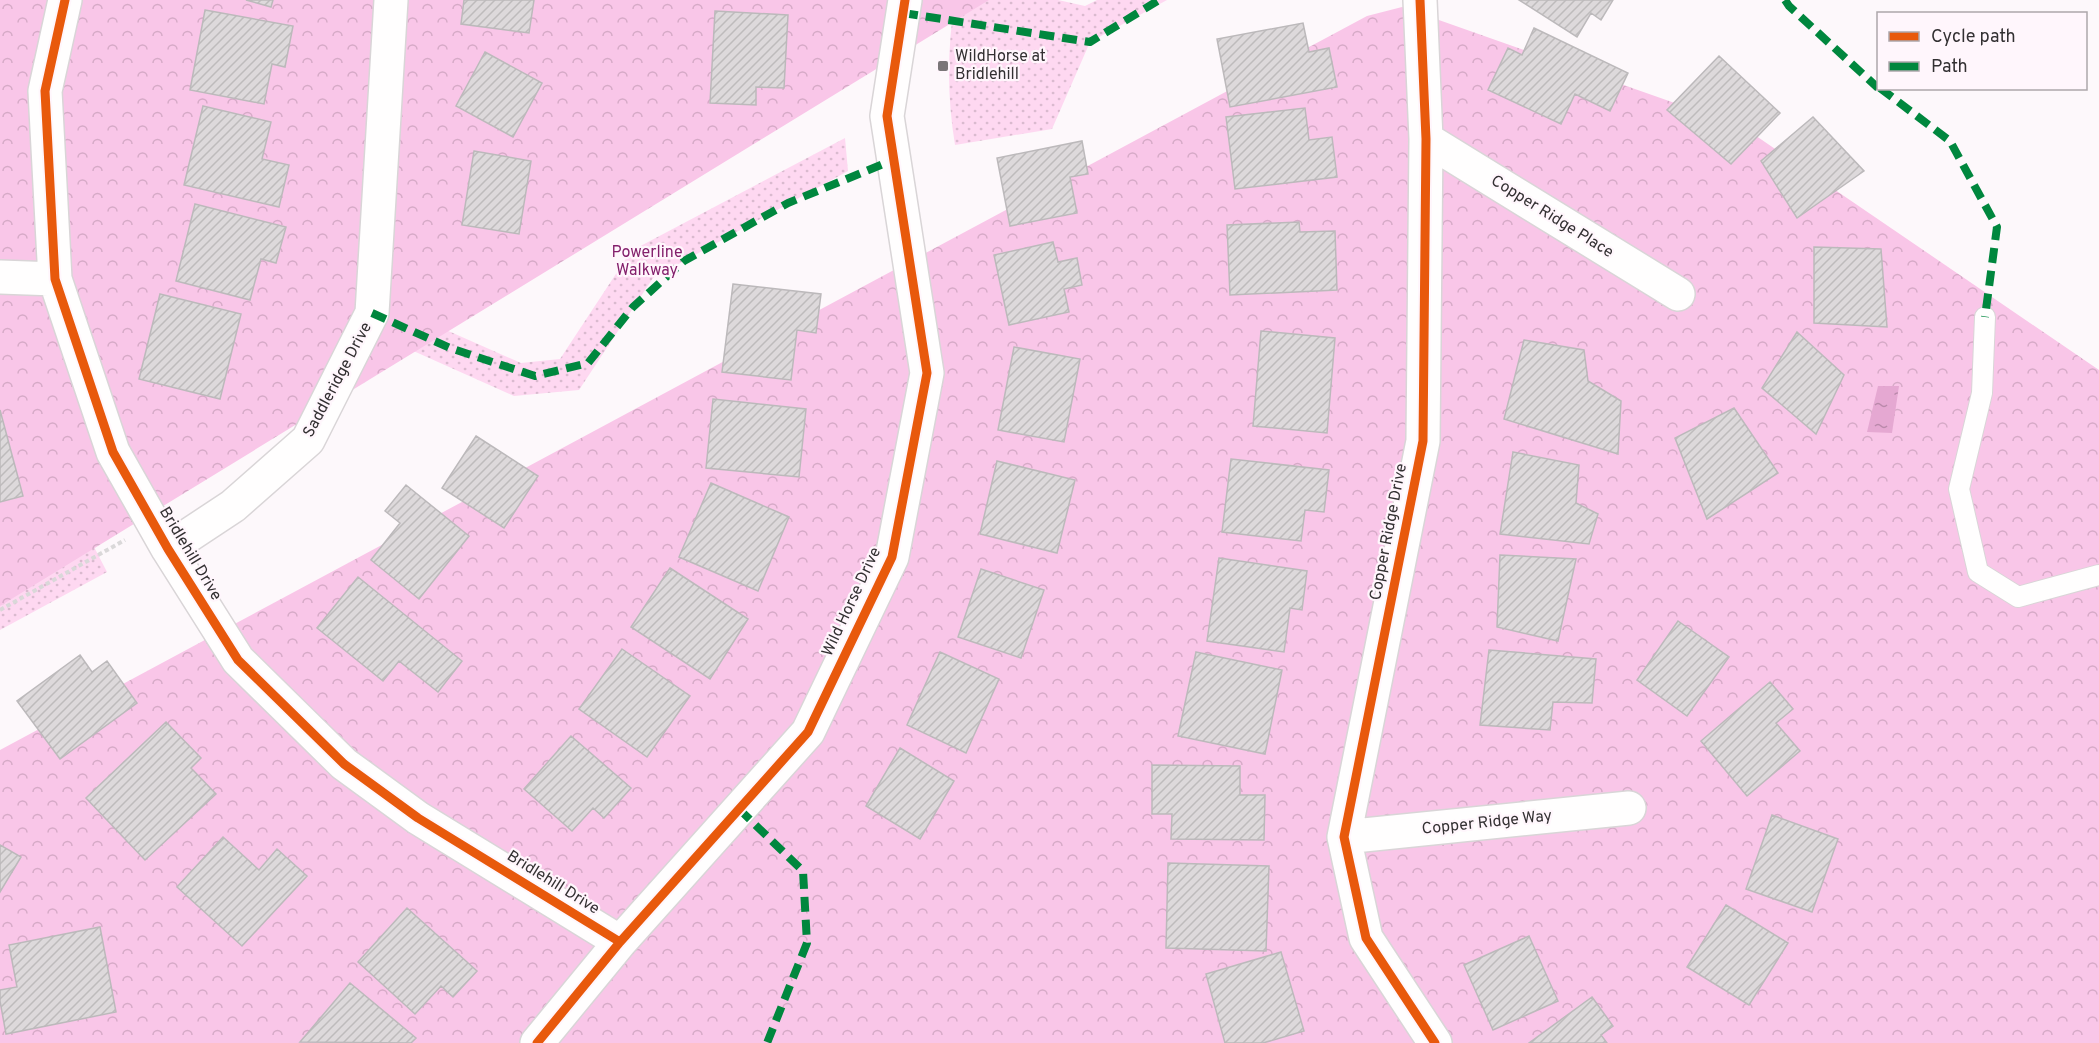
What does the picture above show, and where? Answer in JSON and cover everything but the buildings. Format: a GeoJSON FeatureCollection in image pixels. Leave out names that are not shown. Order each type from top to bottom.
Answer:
{"type":"FeatureCollection","features":[{"type":"Feature","properties":{"kind":"street","name":"Bridlehill Drive"},"geometry":{"type":"LineString","coordinates":[[65,0],[45,91],[55,279],[113,452],[168,549],[238,660],[344,764],[418,818],[620,942]]}},
{"type":"Feature","properties":{"kind":"street","name":"Saddleridge Drive"},"geometry":{"type":"LineString","coordinates":[[168,549],[233,506],[308,440],[372,314],[391,0]]}},
{"type":"Feature","properties":{"kind":"street","name":"Wild Horse Drive"},"geometry":{"type":"LineString","coordinates":[[537,1043],[620,942],[808,732],[892,557],[927,373],[887,116],[905,0]]}},
{"type":"Feature","properties":{"kind":"street","name":"Copper Ridge Drive"},"geometry":{"type":"LineString","coordinates":[[1420,0],[1426,139],[1423,441],[1344,837],[1366,938],[1435,1043]]}},
{"type":"Feature","properties":{"kind":"street","name":"Copper Ridge Place"},"geometry":{"type":"LineString","coordinates":[[1426,139],[1678,294]]}},
{"type":"Feature","properties":{"kind":"street"},"geometry":{"type":"LineString","coordinates":[[0,277],[55,279]]}},
{"type":"Feature","properties":{"kind":"street","name":"Copper Ridge Way"},"geometry":{"type":"LineString","coordinates":[[1344,837],[1629,808]]}},
{"type":"Feature","properties":{"kind":"lane"},"geometry":{"type":"LineString","coordinates":[[1985,317],[1982,393],[1959,489],[1978,572],[2018,597],[2099,574]]}},
{"type":"Feature","properties":{"kind":"path"},"geometry":{"type":"LineString","coordinates":[[0,610],[130,537]]}},
{"type":"Feature","properties":{"kind":"green space"},"geometry":{"type":"Polygon","coordinates":[[[0,0],[989,0],[0,606],[0,0]]]}},
{"type":"Feature","properties":{"kind":"green space"},"geometry":{"type":"Polygon","coordinates":[[[955,0],[1058,0],[1085,6],[1097,0],[1167,0],[1090,42],[1052,129],[955,145],[950,109],[949,72],[955,0]]]}},
{"type":"Feature","properties":{"kind":"green space"},"geometry":{"type":"Polygon","coordinates":[[[1402,7],[1743,127],[2099,370],[2099,1043],[0,1043],[0,750],[1367,16],[1402,7]]]}},
{"type":"Feature","properties":{"kind":"green space","name":"Powerline Walkway"},"geometry":{"type":"Polygon","coordinates":[[[845,138],[848,171],[653,278],[579,390],[514,396],[409,349],[419,318],[521,363],[560,359],[631,251],[845,138]]]}},
{"type":"Feature","properties":{"kind":"green space"},"geometry":{"type":"Polygon","coordinates":[[[93,545],[107,572],[0,630],[0,594],[93,545]]]}},
{"type":"Feature","properties":{"kind":"water"},"geometry":{"type":"Polygon","coordinates":[[[1878,386],[1899,386],[1892,433],[1867,432],[1878,386]]]}},
{"type":"Feature","properties":{"kind":"marked path"},"geometry":{"type":"LineString","coordinates":[[903,13],[1090,42],[1159,0]]}},
{"type":"Feature","properties":{"kind":"marked path"},"geometry":{"type":"LineString","coordinates":[[1785,0],[1877,87]]}},
{"type":"Feature","properties":{"kind":"marked path"},"geometry":{"type":"LineString","coordinates":[[1883,90],[1950,141],[1997,227],[1985,317]]}},
{"type":"Feature","properties":{"kind":"marked path"},"geometry":{"type":"LineString","coordinates":[[372,313],[450,348],[535,376],[588,363],[633,307],[684,261],[788,203],[893,160]]}},
{"type":"Feature","properties":{"kind":"marked path"},"geometry":{"type":"LineString","coordinates":[[739,809],[803,871],[807,943],[767,1043]]}},
{"type":"Feature","properties":{"kind":"cycle path"},"geometry":{"type":"LineString","coordinates":[[65,0],[45,91],[55,279],[113,452],[168,549],[238,660],[344,764],[418,818],[620,942]]}},
{"type":"Feature","properties":{"kind":"cycle path"},"geometry":{"type":"LineString","coordinates":[[537,1043],[620,942],[808,732],[892,557],[927,373],[887,116],[905,0]]}},
{"type":"Feature","properties":{"kind":"cycle path"},"geometry":{"type":"LineString","coordinates":[[1420,0],[1426,139],[1423,441],[1344,837],[1366,938],[1435,1043]]}},
{"type":"Feature","properties":{"kind":"place","name":"WildHorse at Bridlehill"},"geometry":{"type":"Point","coordinates":[943,66]}}]}
